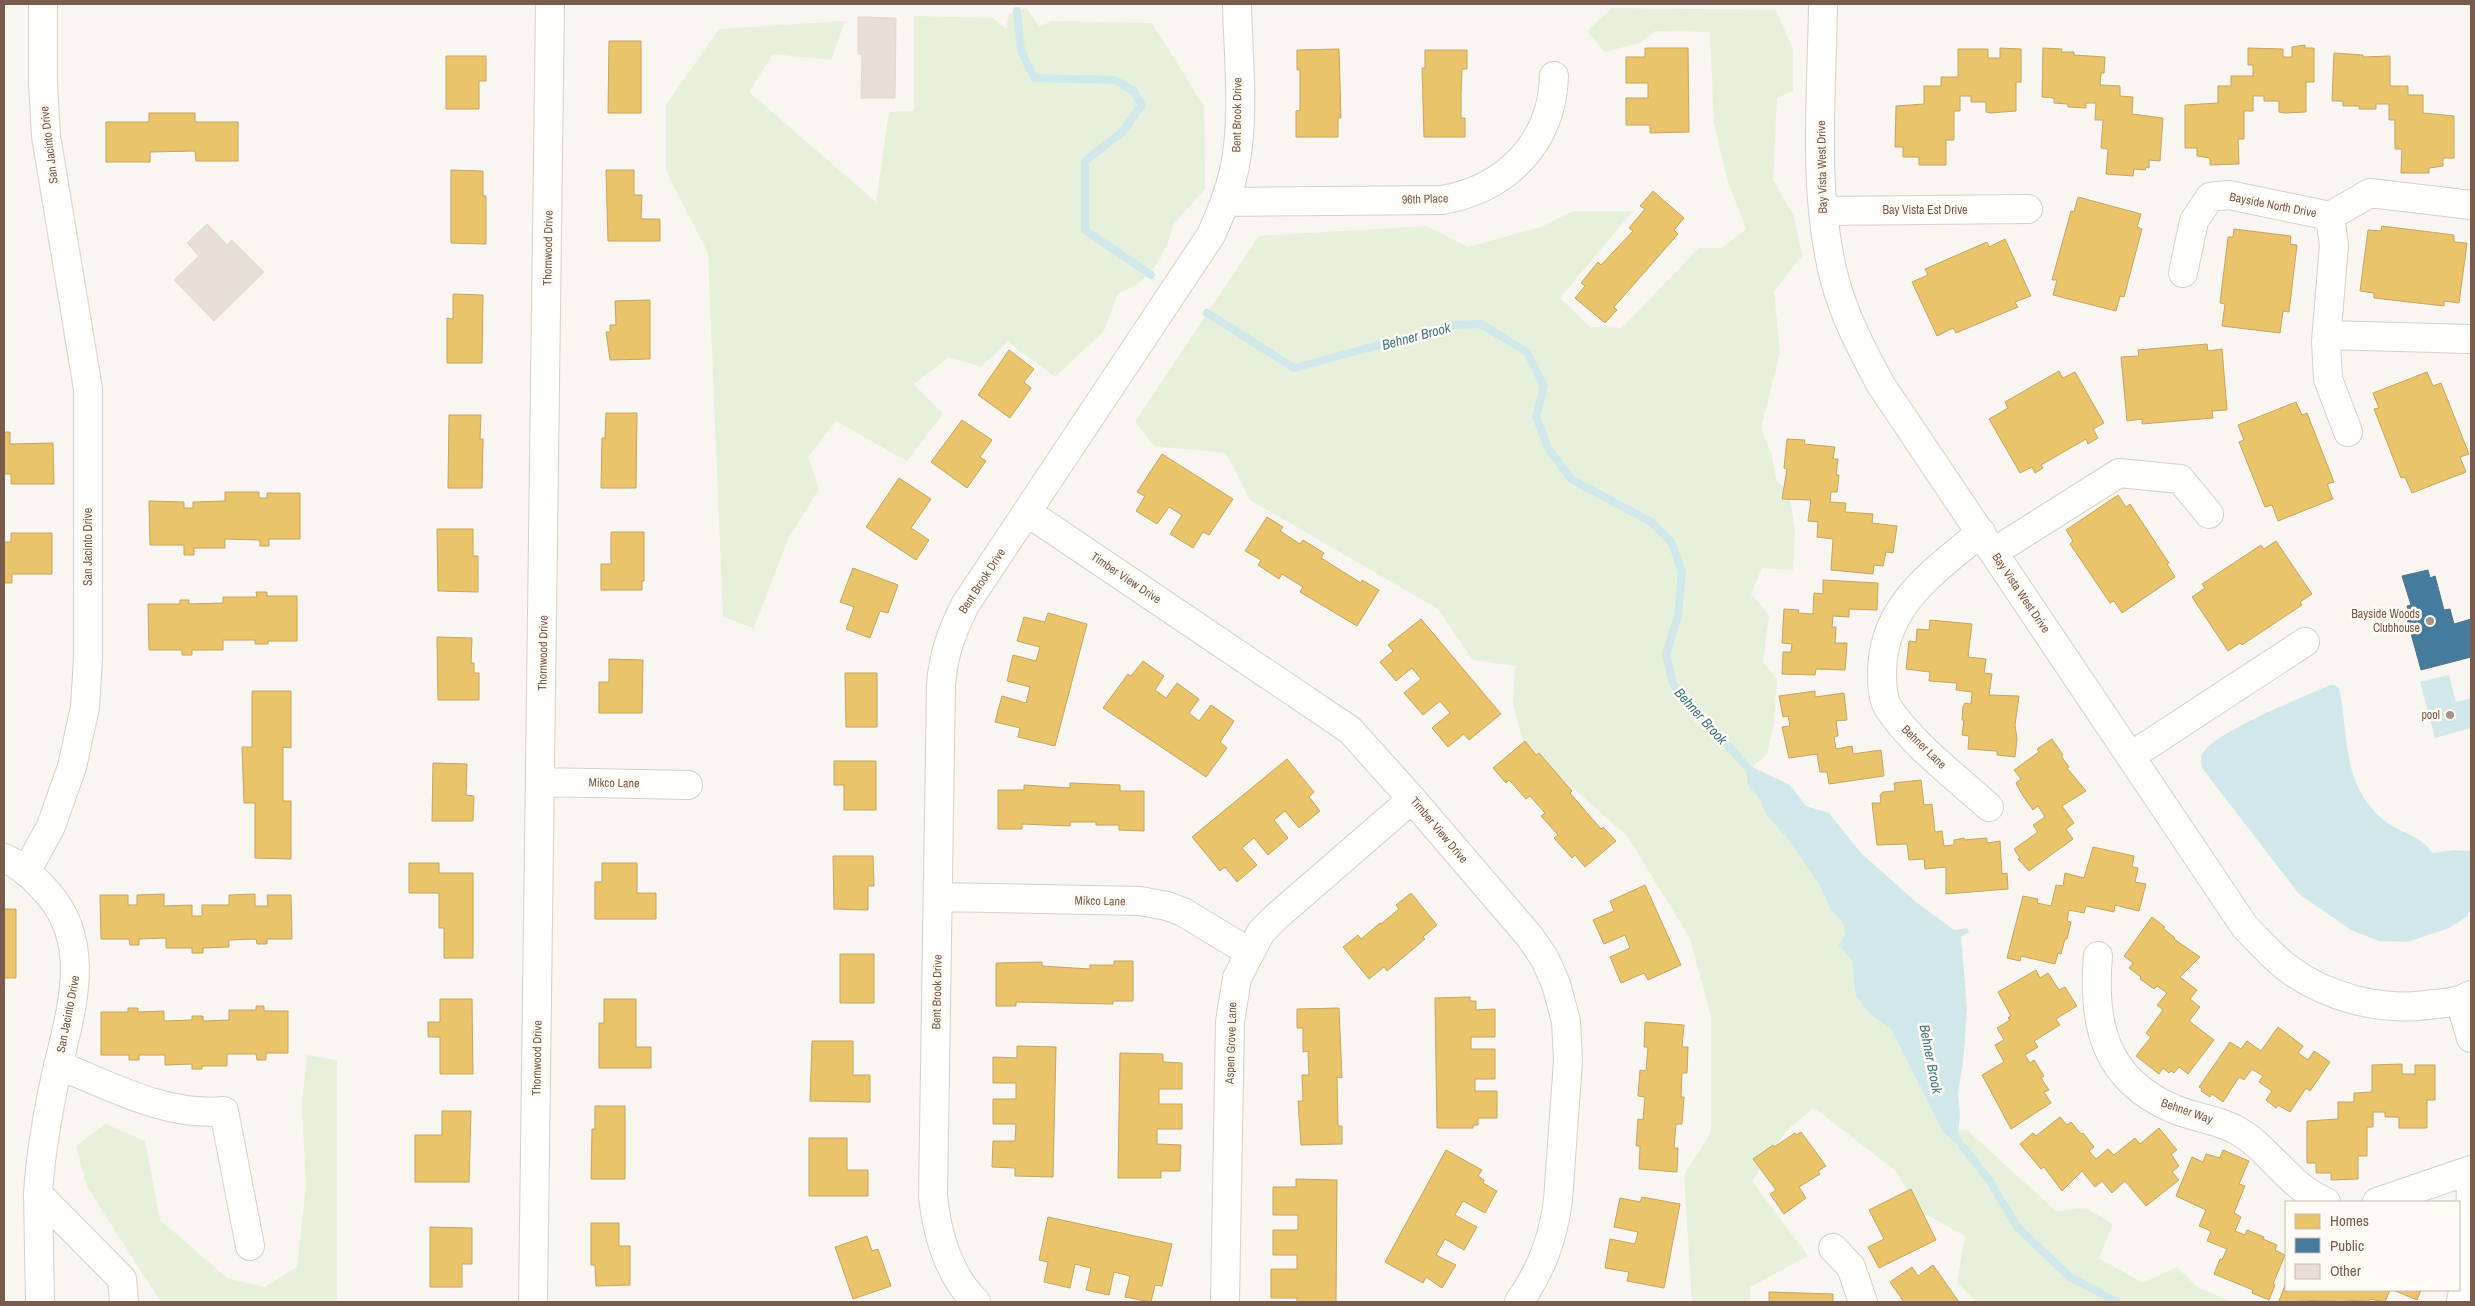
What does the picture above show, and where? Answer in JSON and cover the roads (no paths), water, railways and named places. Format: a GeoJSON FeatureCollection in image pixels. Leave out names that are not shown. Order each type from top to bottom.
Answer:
{"type":"FeatureCollection","features":[{"type":"Feature","properties":{"kind":"street","name":"San Jacinto Drive"},"geometry":{"type":"LineString","coordinates":[[40,1302],[38,1194],[44,1137],[74,994],[75,956],[70,932],[53,898],[15,865],[51,826],[72,767],[85,707],[88,658],[88,389],[46,136],[43,83],[43,4]]}},
{"type":"Feature","properties":{"kind":"street","name":"Thornwood Drive"},"geometry":{"type":"LineString","coordinates":[[533,1302],[550,4]]}},
{"type":"Feature","properties":{"kind":"street","name":"Bent Brook Drive"},"geometry":{"type":"LineString","coordinates":[[976,1302],[958,1278],[947,1256],[938,1226],[933,1196],[941,684],[945,653],[955,623],[965,605],[1211,235],[1225,202],[1235,166],[1239,133],[1237,4]]}},
{"type":"Feature","properties":{"kind":"street","name":"Bay Vista West Drive"},"geometry":{"type":"LineString","coordinates":[[1823,4],[1821,187],[1826,242],[1834,278],[1855,336],[1881,385],[2245,927],[2261,945],[2288,969],[2320,988],[2342,998],[2390,1006],[2415,1007],[2466,998]]}},
{"type":"Feature","properties":{"kind":"street","name":"96th Place"},"geometry":{"type":"LineString","coordinates":[[1225,202],[1442,200],[1457,198],[1477,191],[1493,183],[1514,167],[1538,138],[1548,114],[1554,76]]}},
{"type":"Feature","properties":{"kind":"street","name":"Bayside North Drive"},"geometry":{"type":"LineString","coordinates":[[2183,273],[2194,221],[2210,197],[2229,195],[2330,216],[2370,193],[2471,205]]}},
{"type":"Feature","properties":{"kind":"street","name":"Bay Vista Est Drive"},"geometry":{"type":"LineString","coordinates":[[1823,211],[2028,209]]}},
{"type":"Feature","properties":{"kind":"street"},"geometry":{"type":"LineString","coordinates":[[2330,216],[2334,245],[2327,335],[2328,379],[2348,432]]}},
{"type":"Feature","properties":{"kind":"street"},"geometry":{"type":"LineString","coordinates":[[2327,335],[2469,339]]}},
{"type":"Feature","properties":{"kind":"street","name":"Behner Lane"},"geometry":{"type":"LineString","coordinates":[[1989,807],[1905,730],[1888,708],[1882,681],[1886,637],[1904,603],[1920,585],[1987,542],[2119,473],[2180,479],[2209,514]]}},
{"type":"Feature","properties":{"kind":"street","name":"Timber View Drive"},"geometry":{"type":"LineString","coordinates":[[1027,512],[1344,725],[1361,741],[1412,799],[1530,937],[1551,971],[1564,1009],[1568,1035],[1568,1061],[1555,1224],[1545,1258],[1535,1280],[1518,1302]]}},
{"type":"Feature","properties":{"kind":"street"},"geometry":{"type":"LineString","coordinates":[[2130,756],[2305,642]]}},
{"type":"Feature","properties":{"kind":"street","name":"Mikco Lane"},"geometry":{"type":"LineString","coordinates":[[541,782],[688,785]]}},
{"type":"Feature","properties":{"kind":"street","name":"Aspen Grove Lane"},"geometry":{"type":"LineString","coordinates":[[1225,1302],[1230,1022],[1238,978],[1249,952],[1261,932],[1412,799]]}},
{"type":"Feature","properties":{"kind":"street","name":"Mikco Lane"},"geometry":{"type":"LineString","coordinates":[[938,898],[1140,902],[1167,906],[1183,912],[1249,952]]}},
{"type":"Feature","properties":{"kind":"street","name":"Behner Way"},"geometry":{"type":"LineString","coordinates":[[2098,956],[2096,999],[2102,1035],[2112,1057],[2130,1082],[2152,1099],[2175,1110],[2225,1124],[2239,1131],[2289,1178],[2324,1201]]}},
{"type":"Feature","properties":{"kind":"street"},"geometry":{"type":"LineString","coordinates":[[2466,998],[2471,1038]]}},
{"type":"Feature","properties":{"kind":"street","name":"San Jacinto Drive"},"geometry":{"type":"LineString","coordinates":[[58,1065],[156,1104],[191,1112],[224,1111],[250,1246]]}},
{"type":"Feature","properties":{"kind":"street"},"geometry":{"type":"LineString","coordinates":[[2380,1201],[2471,1170]]}},
{"type":"Feature","properties":{"kind":"street"},"geometry":{"type":"LineString","coordinates":[[2461,1302],[2469,1258],[2471,1184]]}},
{"type":"Feature","properties":{"kind":"street"},"geometry":{"type":"LineString","coordinates":[[38,1194],[122,1279],[124,1302]]}},
{"type":"Feature","properties":{"kind":"street"},"geometry":{"type":"LineString","coordinates":[[1833,1248],[1851,1267],[1863,1302]]}},
{"type":"Feature","properties":{"kind":"water","name":"pool"},"geometry":{"type":"Polygon","coordinates":[[[2449,675],[2456,702],[2471,698],[2471,728],[2435,738],[2420,682],[2449,675]]]}},
{"type":"Feature","properties":{"kind":"water"},"geometry":{"type":"Polygon","coordinates":[[[2330,685],[2335,685],[2339,688],[2349,756],[2359,788],[2367,803],[2384,821],[2421,841],[2433,853],[2453,850],[2471,851],[2471,910],[2468,916],[2449,928],[2407,942],[2379,941],[2351,930],[2299,894],[2202,768],[2202,754],[2210,745],[2224,735],[2261,715],[2330,685]]]}},
{"type":"Feature","properties":{"kind":"water"},"geometry":{"type":"Polygon","coordinates":[[[1752,767],[1790,785],[1806,806],[1829,813],[1861,853],[1916,902],[1954,930],[1967,928],[1969,932],[1961,937],[1967,1009],[1963,1062],[1958,1093],[1960,1115],[1958,1133],[1968,1154],[1943,1132],[1891,1029],[1871,1015],[1856,997],[1852,960],[1838,945],[1845,935],[1843,923],[1831,910],[1819,884],[1786,837],[1766,815],[1759,798],[1747,784],[1747,772],[1752,767]]]}},
{"type":"Feature","properties":{"kind":"waterway","name":"Behner Brook"},"geometry":{"type":"LineString","coordinates":[[1017,11],[1021,51],[1034,78],[1115,80],[1134,91],[1142,105],[1122,132],[1085,161],[1085,230],[1151,275]]}},
{"type":"Feature","properties":{"kind":"waterway","name":"Behner Brook"},"geometry":{"type":"LineString","coordinates":[[1207,313],[1294,368],[1453,325],[1481,324],[1527,352],[1544,386],[1536,416],[1548,448],[1571,479],[1651,522],[1672,543],[1682,572],[1678,616],[1666,654],[1673,684],[1755,776]]}},
{"type":"Feature","properties":{"kind":"waterway","name":"Behner Brook"},"geometry":{"type":"LineString","coordinates":[[1963,1147],[1987,1177],[2018,1228],[2070,1277],[2117,1302]]}},
{"type":"Feature","properties":{"kind":"place","name":"Bayside Woods Clubhouse"},"geometry":{"type":"Point","coordinates":[2430,621]}},
{"type":"Feature","properties":{"kind":"place","name":"pool"},"geometry":{"type":"Point","coordinates":[2450,715]}}]}
